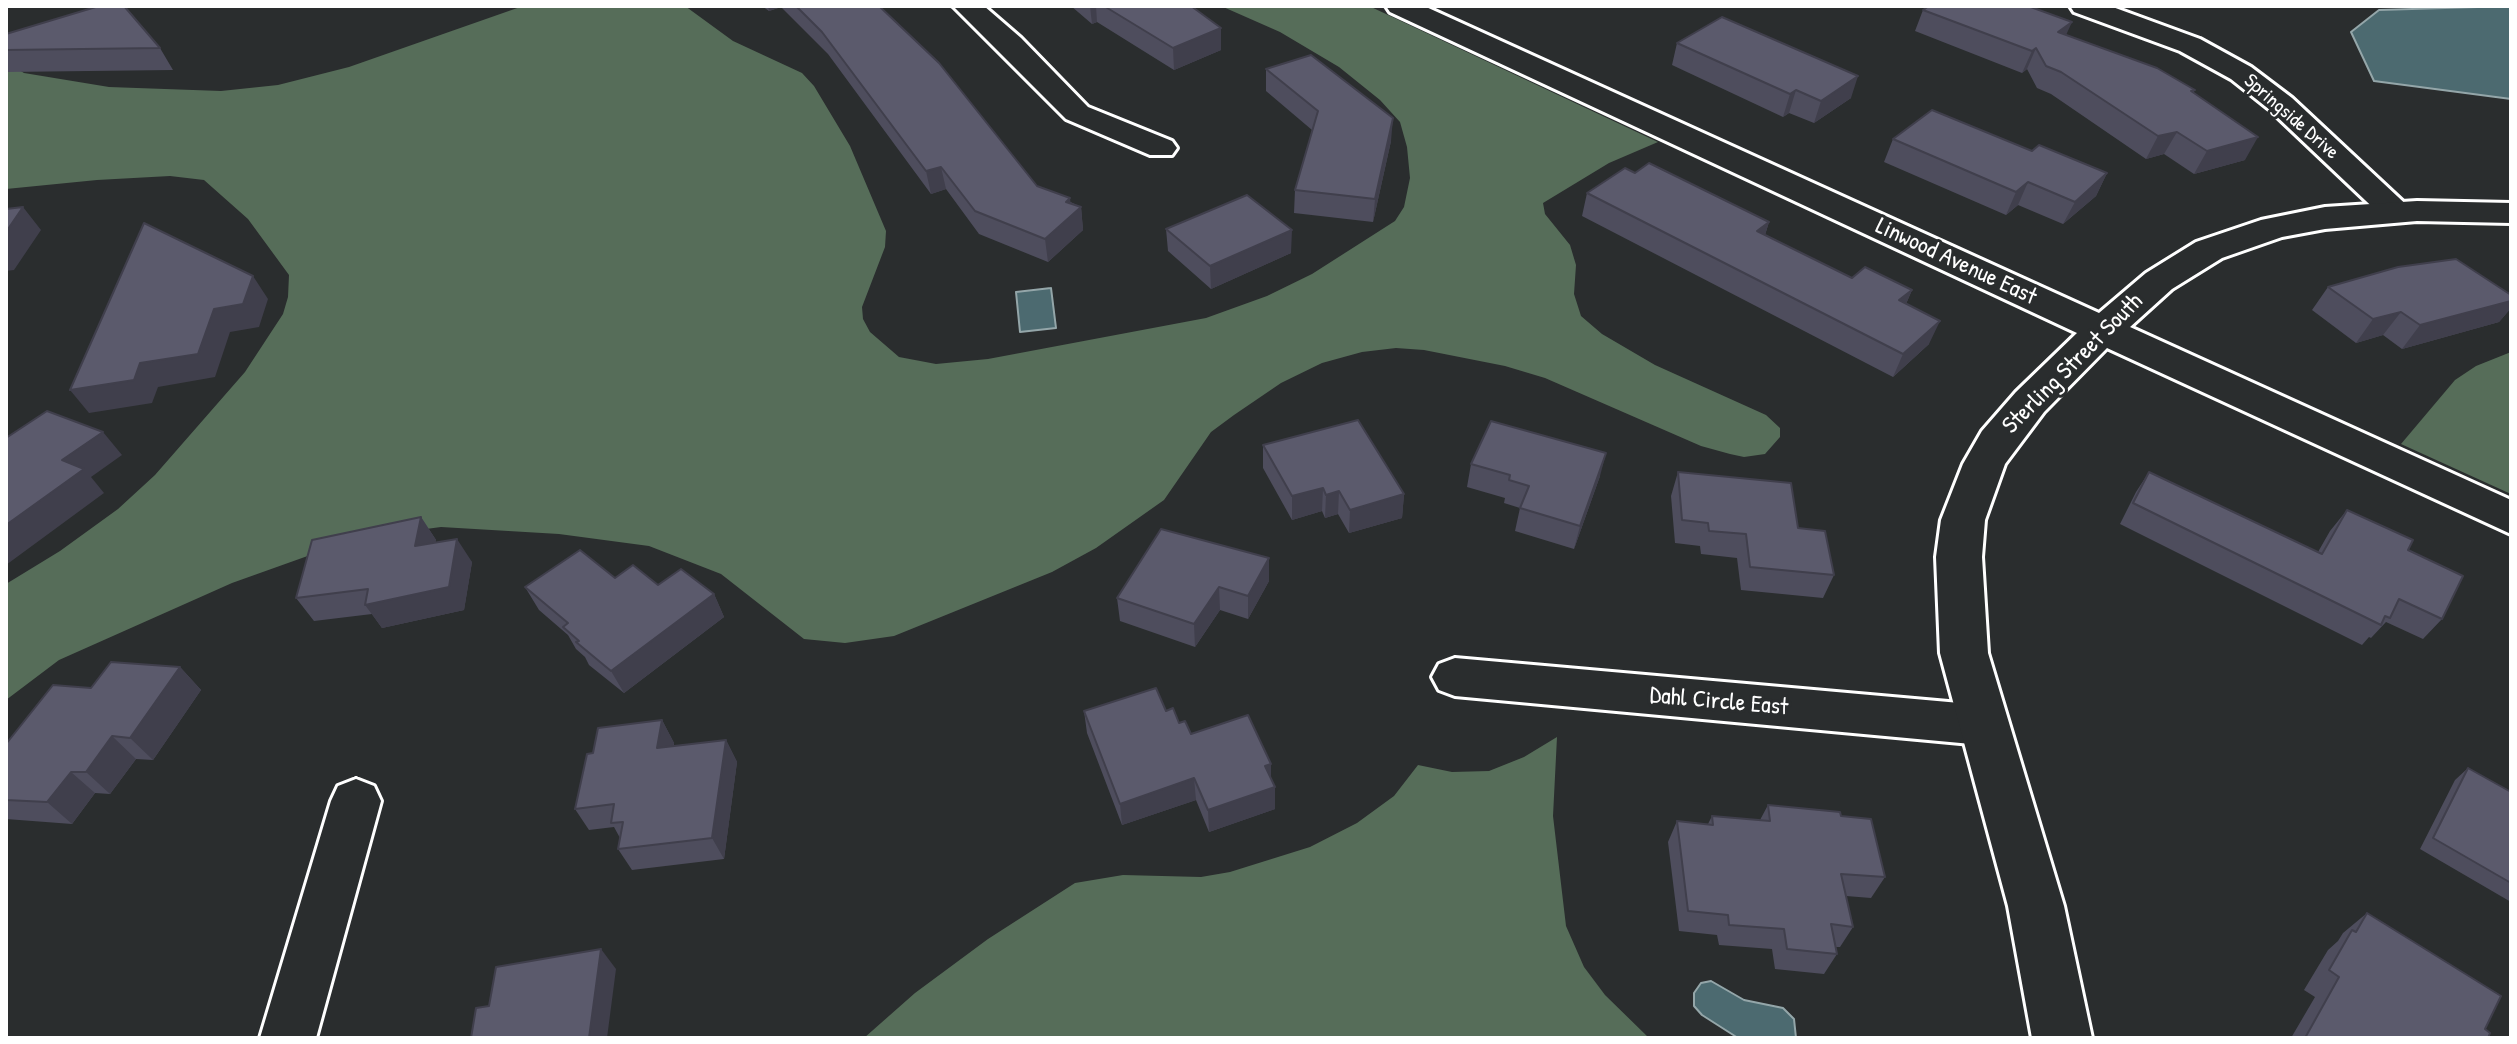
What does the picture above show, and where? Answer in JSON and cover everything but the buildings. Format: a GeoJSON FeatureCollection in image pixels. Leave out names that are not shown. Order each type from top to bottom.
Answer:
{"type":"FeatureCollection","features":[{"type":"Feature","properties":{"kind":"street"},"geometry":{"type":"LineString","coordinates":[[967,6],[1011,44],[1083,117],[1161,148]]}},
{"type":"Feature","properties":{"kind":"street","name":"Linwood Avenue East"},"geometry":{"type":"LineString","coordinates":[[1400,6],[2511,518]]}},
{"type":"Feature","properties":{"kind":"street","name":"Springside Drive"},"geometry":{"type":"LineString","coordinates":[[2084,6],[2190,45],[2241,73],[2281,104],[2396,211]]}},
{"type":"Feature","properties":{"kind":"street","name":"Sterling Street South"},"geometry":{"type":"LineString","coordinates":[[2062,1038],[2036,906],[1964,653],[1958,589],[1963,520],[1971,493],[1991,453],[2013,421],[2103,330],[2159,281],[2217,247],[2283,226],[2396,211],[2511,213]]}},
{"type":"Feature","properties":{"kind":"street","name":"Dahl Circle East"},"geometry":{"type":"LineString","coordinates":[[1455,677],[1982,725]]}},
{"type":"Feature","properties":{"kind":"street"},"geometry":{"type":"LineString","coordinates":[[288,1038],[356,801]]}},
{"type":"Feature","properties":{"kind":"green space"},"geometry":{"type":"Polygon","coordinates":[[[523,6],[685,6],[733,41],[802,73],[814,86],[850,146],[886,231],[885,247],[862,307],[863,319],[870,332],[899,357],[936,364],[988,359],[1206,318],[1267,296],[1312,274],[1395,221],[1404,207],[1410,178],[1407,147],[1400,122],[1380,100],[1339,67],[1280,32],[1221,6],[1369,6],[1658,142],[1609,163],[1543,203],[1545,214],[1570,245],[1576,265],[1574,294],[1581,316],[1602,334],[1655,365],[1766,415],[1780,428],[1780,437],[1765,454],[1744,457],[1701,446],[1545,378],[1505,366],[1424,350],[1396,348],[1362,352],[1322,363],[1281,383],[1234,415],[1211,432],[1164,500],[1096,548],[1052,572],[894,636],[845,643],[804,639],[721,574],[649,546],[559,534],[441,527],[358,538],[232,583],[59,660],[6,700],[6,584],[60,551],[118,509],[155,475],[245,372],[283,314],[289,275],[248,219],[204,180],[170,176],[6,189],[6,62],[24,73],[109,87],[221,91],[278,85],[349,67],[523,6]]]}},
{"type":"Feature","properties":{"kind":"green space"},"geometry":{"type":"Polygon","coordinates":[[[2511,352],[2511,494],[2401,444],[2455,380],[2476,366],[2511,352]]]}},
{"type":"Feature","properties":{"kind":"green space"},"geometry":{"type":"Polygon","coordinates":[[[1557,737],[1553,816],[1566,926],[1584,967],[1605,995],[1649,1038],[864,1038],[915,993],[988,939],[1075,883],[1123,875],[1201,877],[1230,872],[1310,847],[1357,823],[1394,796],[1418,765],[1452,772],[1489,771],[1524,757],[1557,737]]]}},
{"type":"Feature","properties":{"kind":"water"},"geometry":{"type":"Polygon","coordinates":[[[2511,6],[2511,99],[2374,81],[2351,32],[2379,10],[2511,6]]]}},
{"type":"Feature","properties":{"kind":"water"},"geometry":{"type":"Polygon","coordinates":[[[1051,288],[1056,328],[1020,332],[1016,292],[1051,288]]]}},
{"type":"Feature","properties":{"kind":"water"},"geometry":{"type":"Polygon","coordinates":[[[1711,981],[1744,1000],[1783,1008],[1794,1019],[1796,1038],[1738,1038],[1702,1015],[1694,1006],[1694,993],[1701,983],[1711,981]]]}}]}
